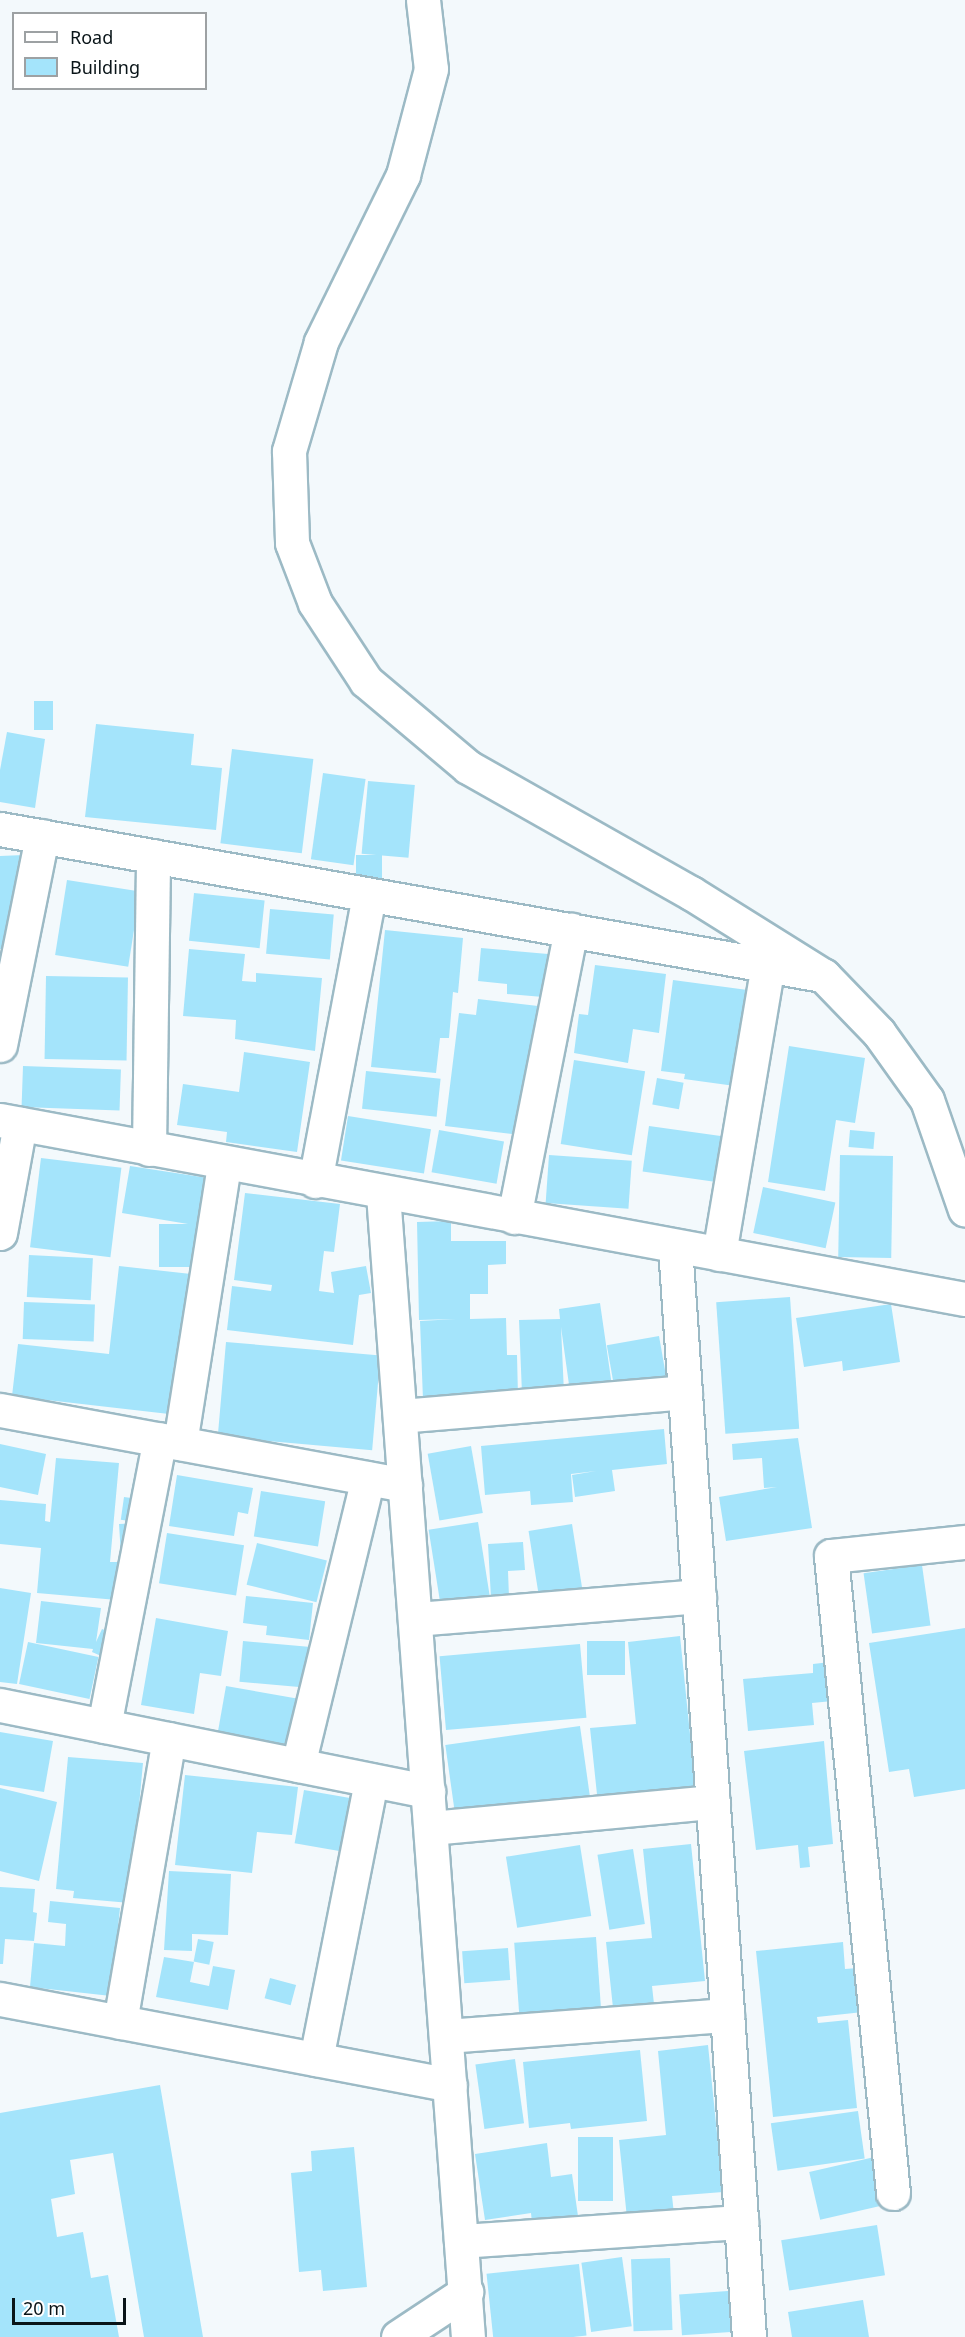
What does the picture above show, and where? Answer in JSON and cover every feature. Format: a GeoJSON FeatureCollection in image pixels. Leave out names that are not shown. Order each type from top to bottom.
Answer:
{"type":"FeatureCollection","features":[{"type":"Feature","properties":{"kind":"street"},"geometry":{"type":"LineString","coordinates":[[423,0],[431,69],[403,175],[321,342],[289,452],[292,543],[315,603],[366,681],[468,767],[691,893],[824,976],[879,1033],[927,1100],[965,1210]]}},
{"type":"Feature","properties":{"kind":"street"},"geometry":{"type":"LineString","coordinates":[[0,829],[824,976]]}},
{"type":"Feature","properties":{"kind":"street"},"geometry":{"type":"LineString","coordinates":[[0,1045],[42,836]]}},
{"type":"Feature","properties":{"kind":"street"},"geometry":{"type":"LineString","coordinates":[[149,1149],[153,856]]}},
{"type":"Feature","properties":{"kind":"street"},"geometry":{"type":"LineString","coordinates":[[315,1180],[369,895]]}},
{"type":"Feature","properties":{"kind":"street"},"geometry":{"type":"LineString","coordinates":[[514,1218],[572,930]]}},
{"type":"Feature","properties":{"kind":"street"},"geometry":{"type":"LineString","coordinates":[[719,1254],[768,965]]}},
{"type":"Feature","properties":{"kind":"street"},"geometry":{"type":"LineString","coordinates":[[0,1233],[10,1122],[383,1194],[965,1299]]}},
{"type":"Feature","properties":{"kind":"street"},"geometry":{"type":"LineString","coordinates":[[104,1726],[170,1441],[224,1164]]}},
{"type":"Feature","properties":{"kind":"street"},"geometry":{"type":"LineString","coordinates":[[383,1194],[468,2337]]}},
{"type":"Feature","properties":{"kind":"street"},"geometry":{"type":"LineString","coordinates":[[675,1246],[749,2337]]}},
{"type":"Feature","properties":{"kind":"street"},"geometry":{"type":"LineString","coordinates":[[400,1416],[685,1392]]}},
{"type":"Feature","properties":{"kind":"street"},"geometry":{"type":"LineString","coordinates":[[0,1410],[405,1485]]}},
{"type":"Feature","properties":{"kind":"street"},"geometry":{"type":"LineString","coordinates":[[298,1765],[368,1478]]}},
{"type":"Feature","properties":{"kind":"street"},"geometry":{"type":"LineString","coordinates":[[893,2193],[831,1556],[965,1542]]}},
{"type":"Feature","properties":{"kind":"street"},"geometry":{"type":"LineString","coordinates":[[415,1619],[699,1596]]}},
{"type":"Feature","properties":{"kind":"street"},"geometry":{"type":"LineString","coordinates":[[0,1705],[428,1791]]}},
{"type":"Feature","properties":{"kind":"street"},"geometry":{"type":"LineString","coordinates":[[120,2022],[169,1739]]}},
{"type":"Feature","properties":{"kind":"street"},"geometry":{"type":"LineString","coordinates":[[316,2059],[371,1780]]}},
{"type":"Feature","properties":{"kind":"street"},"geometry":{"type":"LineString","coordinates":[[431,1828],[713,1802]]}},
{"type":"Feature","properties":{"kind":"street"},"geometry":{"type":"LineString","coordinates":[[0,1999],[450,2085]]}},
{"type":"Feature","properties":{"kind":"street"},"geometry":{"type":"LineString","coordinates":[[446,2036],[727,2015]]}},
{"type":"Feature","properties":{"kind":"street"},"geometry":{"type":"LineString","coordinates":[[461,2241],[741,2222]]}},
{"type":"Feature","properties":{"kind":"street"},"geometry":{"type":"LineString","coordinates":[[398,2337],[466,2292]]}},
{"type":"Feature","properties":{"kind":"building"},"geometry":{"type":"Polygon","coordinates":[[[34,701],[53,701],[53,730],[34,730],[34,701]]]}},
{"type":"Feature","properties":{"kind":"building"},"geometry":{"type":"Polygon","coordinates":[[[96,724],[194,734],[191,765],[222,768],[216,830],[85,817],[96,724]]]}},
{"type":"Feature","properties":{"kind":"building"},"geometry":{"type":"Polygon","coordinates":[[[7,732],[45,739],[35,808],[0,802],[0,770],[7,732]]]}},
{"type":"Feature","properties":{"kind":"building"},"geometry":{"type":"Polygon","coordinates":[[[232,749],[313,759],[302,853],[220,843],[232,749]]]}},
{"type":"Feature","properties":{"kind":"building"},"geometry":{"type":"Polygon","coordinates":[[[323,773],[366,779],[353,865],[311,859],[323,773]]]}},
{"type":"Feature","properties":{"kind":"building"},"geometry":{"type":"Polygon","coordinates":[[[368,781],[415,785],[408,858],[362,854],[368,781]]]}},
{"type":"Feature","properties":{"kind":"building"},"geometry":{"type":"Polygon","coordinates":[[[24,855],[11,949],[0,949],[0,856],[24,855]]]}},
{"type":"Feature","properties":{"kind":"building"},"geometry":{"type":"Polygon","coordinates":[[[356,855],[382,855],[382,882],[356,882],[356,855]]]}},
{"type":"Feature","properties":{"kind":"building"},"geometry":{"type":"Polygon","coordinates":[[[67,880],[140,892],[128,967],[55,955],[67,880]]]}},
{"type":"Feature","properties":{"kind":"building"},"geometry":{"type":"Polygon","coordinates":[[[194,893],[265,900],[260,948],[189,941],[194,893]]]}},
{"type":"Feature","properties":{"kind":"building"},"geometry":{"type":"Polygon","coordinates":[[[270,909],[334,915],[330,959],[266,954],[270,909]]]}},
{"type":"Feature","properties":{"kind":"building"},"geometry":{"type":"Polygon","coordinates":[[[385,930],[463,938],[458,993],[453,992],[449,1038],[440,1038],[436,1073],[371,1067],[385,930]]]}},
{"type":"Feature","properties":{"kind":"building"},"geometry":{"type":"Polygon","coordinates":[[[481,948],[548,954],[543,997],[507,994],[507,984],[478,981],[481,948]]]}},
{"type":"Feature","properties":{"kind":"building"},"geometry":{"type":"Polygon","coordinates":[[[189,949],[245,954],[242,981],[256,982],[256,973],[322,978],[315,1051],[235,1039],[236,1020],[183,1016],[189,949]]]}},
{"type":"Feature","properties":{"kind":"building"},"geometry":{"type":"Polygon","coordinates":[[[595,965],[666,974],[659,1033],[633,1029],[628,1063],[574,1053],[579,1014],[588,1015],[595,965]]]}},
{"type":"Feature","properties":{"kind":"building"},"geometry":{"type":"Polygon","coordinates":[[[46,976],[128,977],[127,1060],[45,1059],[46,976]]]}},
{"type":"Feature","properties":{"kind":"building"},"geometry":{"type":"Polygon","coordinates":[[[673,980],[755,991],[735,1086],[684,1079],[685,1074],[661,1071],[673,980]]]}},
{"type":"Feature","properties":{"kind":"building"},"geometry":{"type":"Polygon","coordinates":[[[478,999],[538,1006],[520,1135],[445,1126],[459,1013],[476,1015],[478,999]]]}},
{"type":"Feature","properties":{"kind":"building"},"geometry":{"type":"Polygon","coordinates":[[[789,1046],[865,1058],[855,1123],[836,1120],[825,1191],[768,1182],[789,1046]]]}},
{"type":"Feature","properties":{"kind":"building"},"geometry":{"type":"Polygon","coordinates":[[[244,1052],[310,1062],[297,1152],[226,1142],[227,1132],[177,1125],[183,1084],[239,1092],[244,1052]]]}},
{"type":"Feature","properties":{"kind":"building"},"geometry":{"type":"Polygon","coordinates":[[[574,1060],[645,1071],[632,1155],[561,1144],[574,1060]]]}},
{"type":"Feature","properties":{"kind":"building"},"geometry":{"type":"Polygon","coordinates":[[[23,1066],[121,1069],[120,1110],[22,1107],[23,1066]]]}},
{"type":"Feature","properties":{"kind":"building"},"geometry":{"type":"Polygon","coordinates":[[[366,1071],[441,1079],[437,1117],[362,1109],[366,1071]]]}},
{"type":"Feature","properties":{"kind":"building"},"geometry":{"type":"Polygon","coordinates":[[[657,1078],[684,1083],[679,1109],[652,1105],[657,1078]]]}},
{"type":"Feature","properties":{"kind":"building"},"geometry":{"type":"Polygon","coordinates":[[[348,1116],[431,1129],[424,1174],[341,1160],[348,1116]]]}},
{"type":"Feature","properties":{"kind":"building"},"geometry":{"type":"Polygon","coordinates":[[[649,1126],[724,1137],[718,1182],[643,1172],[649,1126]]]}},
{"type":"Feature","properties":{"kind":"building"},"geometry":{"type":"Polygon","coordinates":[[[439,1130],[504,1141],[497,1184],[432,1172],[439,1130]]]}},
{"type":"Feature","properties":{"kind":"building"},"geometry":{"type":"Polygon","coordinates":[[[850,1130],[875,1132],[873,1149],[849,1147],[850,1130]]]}},
{"type":"Feature","properties":{"kind":"building"},"geometry":{"type":"Polygon","coordinates":[[[549,1155],[632,1161],[628,1209],[546,1203],[549,1155]]]}},
{"type":"Feature","properties":{"kind":"building"},"geometry":{"type":"Polygon","coordinates":[[[840,1155],[893,1156],[891,1258],[838,1257],[840,1155]]]}},
{"type":"Feature","properties":{"kind":"building"},"geometry":{"type":"Polygon","coordinates":[[[41,1158],[121,1168],[110,1257],[30,1247],[41,1158]]]}},
{"type":"Feature","properties":{"kind":"building"},"geometry":{"type":"Polygon","coordinates":[[[130,1166],[208,1178],[200,1225],[197,1225],[196,1267],[159,1267],[159,1224],[188,1224],[122,1213],[130,1166]]]}},
{"type":"Feature","properties":{"kind":"building"},"geometry":{"type":"Polygon","coordinates":[[[763,1187],[835,1202],[826,1248],[753,1233],[763,1187]]]}},
{"type":"Feature","properties":{"kind":"building"},"geometry":{"type":"Polygon","coordinates":[[[245,1193],[340,1204],[334,1252],[324,1251],[319,1291],[334,1293],[331,1272],[366,1266],[371,1293],[359,1295],[353,1345],[227,1330],[232,1286],[271,1291],[272,1285],[234,1280],[245,1193]]]}},
{"type":"Feature","properties":{"kind":"building"},"geometry":{"type":"Polygon","coordinates":[[[451,1221],[451,1241],[506,1241],[506,1264],[488,1265],[488,1294],[470,1294],[470,1319],[506,1318],[507,1355],[517,1355],[518,1396],[423,1400],[420,1321],[456,1319],[419,1320],[417,1222],[451,1221]]]}},
{"type":"Feature","properties":{"kind":"building"},"geometry":{"type":"Polygon","coordinates":[[[29,1255],[93,1258],[91,1300],[27,1297],[29,1255]]]}},
{"type":"Feature","properties":{"kind":"building"},"geometry":{"type":"Polygon","coordinates":[[[119,1266],[191,1274],[181,1366],[174,1365],[169,1414],[12,1396],[18,1344],[109,1354],[119,1266]]]}},
{"type":"Feature","properties":{"kind":"building"},"geometry":{"type":"Polygon","coordinates":[[[790,1297],[799,1429],[725,1434],[716,1302],[790,1297]]]}},
{"type":"Feature","properties":{"kind":"building"},"geometry":{"type":"Polygon","coordinates":[[[24,1302],[95,1304],[94,1341],[23,1339],[24,1302]]]}},
{"type":"Feature","properties":{"kind":"building"},"geometry":{"type":"Polygon","coordinates":[[[600,1303],[612,1386],[570,1392],[561,1327],[564,1393],[522,1394],[519,1320],[560,1319],[559,1309],[600,1303]]]}},
{"type":"Feature","properties":{"kind":"building"},"geometry":{"type":"Polygon","coordinates":[[[891,1304],[900,1362],[843,1371],[842,1361],[804,1367],[796,1318],[891,1304]]]}},
{"type":"Feature","properties":{"kind":"building"},"geometry":{"type":"Polygon","coordinates":[[[659,1336],[667,1382],[615,1391],[607,1345],[659,1336]]]}},
{"type":"Feature","properties":{"kind":"building"},"geometry":{"type":"Polygon","coordinates":[[[226,1342],[380,1356],[372,1450],[218,1437],[226,1342]]]}},
{"type":"Feature","properties":{"kind":"building"},"geometry":{"type":"Polygon","coordinates":[[[664,1429],[667,1464],[612,1470],[615,1491],[575,1497],[572,1475],[596,1471],[571,1474],[573,1502],[531,1505],[530,1491],[485,1495],[481,1446],[664,1429]]]}},
{"type":"Feature","properties":{"kind":"building"},"geometry":{"type":"Polygon","coordinates":[[[798,1438],[812,1528],[726,1541],[719,1497],[777,1487],[764,1488],[762,1458],[733,1460],[732,1444],[798,1438]]]}},
{"type":"Feature","properties":{"kind":"building"},"geometry":{"type":"Polygon","coordinates":[[[0,1444],[46,1454],[38,1495],[0,1487],[0,1444]]]}},
{"type":"Feature","properties":{"kind":"building"},"geometry":{"type":"Polygon","coordinates":[[[471,1446],[483,1513],[439,1521],[428,1454],[471,1446]]]}},
{"type":"Feature","properties":{"kind":"building"},"geometry":{"type":"Polygon","coordinates":[[[56,1458],[119,1463],[110,1562],[121,1562],[117,1600],[37,1593],[41,1548],[0,1544],[0,1500],[46,1504],[45,1521],[50,1522],[56,1458]]]}},
{"type":"Feature","properties":{"kind":"building"},"geometry":{"type":"Polygon","coordinates":[[[177,1475],[253,1488],[248,1514],[238,1512],[234,1536],[169,1526],[177,1475]]]}},
{"type":"Feature","properties":{"kind":"building"},"geometry":{"type":"Polygon","coordinates":[[[261,1491],[325,1501],[318,1547],[254,1536],[261,1491]]]}},
{"type":"Feature","properties":{"kind":"building"},"geometry":{"type":"Polygon","coordinates":[[[124,1497],[146,1500],[143,1523],[121,1520],[124,1497]]]}},
{"type":"Feature","properties":{"kind":"building"},"geometry":{"type":"Polygon","coordinates":[[[478,1522],[490,1599],[441,1607],[429,1530],[478,1522]]]}},
{"type":"Feature","properties":{"kind":"building"},"geometry":{"type":"Polygon","coordinates":[[[140,1523],[121,1556],[119,1524],[140,1523]]]}},
{"type":"Feature","properties":{"kind":"building"},"geometry":{"type":"Polygon","coordinates":[[[572,1524],[583,1592],[539,1599],[529,1531],[572,1524]]]}},
{"type":"Feature","properties":{"kind":"building"},"geometry":{"type":"Polygon","coordinates":[[[167,1533],[244,1545],[236,1596],[159,1583],[167,1533]]]}},
{"type":"Feature","properties":{"kind":"building"},"geometry":{"type":"Polygon","coordinates":[[[523,1542],[525,1570],[508,1571],[509,1597],[491,1598],[488,1544],[523,1542]]]}},
{"type":"Feature","properties":{"kind":"building"},"geometry":{"type":"Polygon","coordinates":[[[257,1543],[327,1560],[316,1602],[247,1585],[257,1543]]]}},
{"type":"Feature","properties":{"kind":"building"},"geometry":{"type":"Polygon","coordinates":[[[922,1565],[930,1625],[872,1634],[864,1573],[922,1565]]]}},
{"type":"Feature","properties":{"kind":"building"},"geometry":{"type":"Polygon","coordinates":[[[0,1588],[31,1593],[17,1684],[0,1682],[0,1588]]]}},
{"type":"Feature","properties":{"kind":"building"},"geometry":{"type":"Polygon","coordinates":[[[246,1596],[313,1603],[309,1640],[266,1635],[267,1626],[243,1623],[246,1596]]]}},
{"type":"Feature","properties":{"kind":"building"},"geometry":{"type":"Polygon","coordinates":[[[41,1601],[101,1608],[96,1642],[102,1629],[117,1635],[108,1659],[92,1652],[93,1649],[36,1643],[41,1601]]]}},
{"type":"Feature","properties":{"kind":"building"},"geometry":{"type":"Polygon","coordinates":[[[156,1618],[228,1631],[221,1676],[200,1673],[194,1714],[141,1705],[156,1618]]]}},
{"type":"Feature","properties":{"kind":"building"},"geometry":{"type":"Polygon","coordinates":[[[965,1628],[965,1789],[914,1797],[909,1769],[889,1772],[869,1643],[965,1628]]]}},
{"type":"Feature","properties":{"kind":"building"},"geometry":{"type":"Polygon","coordinates":[[[680,1636],[696,1793],[598,1804],[590,1728],[636,1724],[628,1642],[680,1636]]]}},
{"type":"Feature","properties":{"kind":"building"},"geometry":{"type":"Polygon","coordinates":[[[243,1641],[317,1647],[313,1688],[239,1682],[243,1641]]]}},
{"type":"Feature","properties":{"kind":"building"},"geometry":{"type":"Polygon","coordinates":[[[587,1641],[625,1641],[625,1675],[587,1675],[587,1641]]]}},
{"type":"Feature","properties":{"kind":"building"},"geometry":{"type":"Polygon","coordinates":[[[28,1642],[98,1657],[89,1699],[19,1684],[28,1642]]]}},
{"type":"Feature","properties":{"kind":"building"},"geometry":{"type":"Polygon","coordinates":[[[580,1644],[586,1718],[446,1730],[440,1656],[580,1644]]]}},
{"type":"Feature","properties":{"kind":"building"},"geometry":{"type":"Polygon","coordinates":[[[839,1661],[843,1700],[812,1703],[814,1725],[748,1731],[743,1679],[813,1673],[813,1664],[839,1661]]]}},
{"type":"Feature","properties":{"kind":"building"},"geometry":{"type":"Polygon","coordinates":[[[226,1686],[307,1700],[299,1747],[218,1732],[226,1686]]]}},
{"type":"Feature","properties":{"kind":"building"},"geometry":{"type":"Polygon","coordinates":[[[580,1726],[591,1802],[456,1821],[445,1745],[580,1726]]]}},
{"type":"Feature","properties":{"kind":"building"},"geometry":{"type":"Polygon","coordinates":[[[0,1732],[53,1741],[44,1792],[0,1785],[0,1732]]]}},
{"type":"Feature","properties":{"kind":"building"},"geometry":{"type":"Polygon","coordinates":[[[824,1741],[833,1844],[808,1847],[810,1867],[800,1868],[798,1845],[756,1850],[744,1751],[824,1741]]]}},
{"type":"Feature","properties":{"kind":"building"},"geometry":{"type":"Polygon","coordinates":[[[68,1757],[143,1763],[130,1903],[73,1898],[74,1891],[56,1889],[68,1757]]]}},
{"type":"Feature","properties":{"kind":"building"},"geometry":{"type":"Polygon","coordinates":[[[185,1775],[298,1787],[292,1835],[257,1832],[252,1873],[175,1865],[185,1775]]]}},
{"type":"Feature","properties":{"kind":"building"},"geometry":{"type":"Polygon","coordinates":[[[0,1788],[57,1802],[39,1881],[0,1871],[0,1788]]]}},
{"type":"Feature","properties":{"kind":"building"},"geometry":{"type":"Polygon","coordinates":[[[304,1790],[354,1799],[345,1852],[295,1843],[304,1790]]]}},
{"type":"Feature","properties":{"kind":"building"},"geometry":{"type":"Polygon","coordinates":[[[691,1844],[705,1981],[652,1986],[654,2004],[613,2008],[606,1942],[652,1938],[643,1849],[691,1844]]]}},
{"type":"Feature","properties":{"kind":"building"},"geometry":{"type":"Polygon","coordinates":[[[580,1845],[591,1916],[517,1928],[506,1857],[580,1845]]]}},
{"type":"Feature","properties":{"kind":"building"},"geometry":{"type":"Polygon","coordinates":[[[633,1849],[645,1924],[609,1930],[597,1855],[633,1849]]]}},
{"type":"Feature","properties":{"kind":"building"},"geometry":{"type":"Polygon","coordinates":[[[169,1871],[231,1874],[228,1935],[192,1934],[192,1951],[164,1950],[169,1871]]]}},
{"type":"Feature","properties":{"kind":"building"},"geometry":{"type":"Polygon","coordinates":[[[0,1887],[35,1889],[33,1912],[37,1913],[34,1941],[5,1939],[3,1964],[0,1964],[0,1887]]]}},
{"type":"Feature","properties":{"kind":"building"},"geometry":{"type":"Polygon","coordinates":[[[50,1901],[120,1908],[111,1996],[30,1987],[34,1943],[65,1946],[66,1924],[48,1922],[50,1901]]]}},
{"type":"Feature","properties":{"kind":"building"},"geometry":{"type":"Polygon","coordinates":[[[596,1937],[601,2008],[519,2014],[514,1943],[596,1937]]]}},
{"type":"Feature","properties":{"kind":"building"},"geometry":{"type":"Polygon","coordinates":[[[198,1939],[214,1942],[209,1965],[194,1962],[198,1939]]]}},
{"type":"Feature","properties":{"kind":"building"},"geometry":{"type":"Polygon","coordinates":[[[843,1942],[845,1969],[858,1968],[863,2012],[817,2017],[818,2023],[848,2020],[857,2108],[773,2117],[756,1951],[843,1942]]]}},
{"type":"Feature","properties":{"kind":"building"},"geometry":{"type":"Polygon","coordinates":[[[508,1948],[510,1980],[464,1983],[462,1951],[508,1948]]]}},
{"type":"Feature","properties":{"kind":"building"},"geometry":{"type":"Polygon","coordinates":[[[164,1957],[194,1962],[190,1982],[209,1986],[213,1966],[235,1970],[228,2010],[156,1997],[164,1957]]]}},
{"type":"Feature","properties":{"kind":"building"},"geometry":{"type":"Polygon","coordinates":[[[270,1978],[296,1985],[291,2005],[265,1998],[270,1978]]]}},
{"type":"Feature","properties":{"kind":"building"},"geometry":{"type":"Polygon","coordinates":[[[708,2045],[723,2192],[672,2196],[675,2223],[628,2228],[619,2140],[666,2135],[658,2051],[708,2045]]]}},
{"type":"Feature","properties":{"kind":"building"},"geometry":{"type":"Polygon","coordinates":[[[640,2050],[647,2121],[571,2129],[570,2123],[529,2128],[523,2062],[640,2050]]]}},
{"type":"Feature","properties":{"kind":"building"},"geometry":{"type":"Polygon","coordinates":[[[515,2059],[524,2123],[484,2129],[475,2065],[515,2059]]]}},
{"type":"Feature","properties":{"kind":"building"},"geometry":{"type":"Polygon","coordinates":[[[160,2085],[203,2337],[144,2337],[113,2153],[70,2160],[75,2194],[51,2199],[57,2237],[83,2232],[91,2278],[108,2275],[119,2337],[0,2337],[0,2113],[160,2085]]]}},
{"type":"Feature","properties":{"kind":"building"},"geometry":{"type":"Polygon","coordinates":[[[858,2111],[865,2159],[778,2171],[771,2123],[858,2111]]]}},
{"type":"Feature","properties":{"kind":"building"},"geometry":{"type":"Polygon","coordinates":[[[578,2137],[613,2137],[613,2201],[578,2201],[578,2137]]]}},
{"type":"Feature","properties":{"kind":"building"},"geometry":{"type":"Polygon","coordinates":[[[547,2143],[551,2177],[572,2174],[578,2216],[532,2223],[531,2213],[485,2220],[475,2154],[547,2143]]]}},
{"type":"Feature","properties":{"kind":"building"},"geometry":{"type":"Polygon","coordinates":[[[354,2147],[367,2287],[323,2291],[321,2270],[299,2272],[291,2173],[312,2171],[311,2151],[354,2147]]]}},
{"type":"Feature","properties":{"kind":"building"},"geometry":{"type":"Polygon","coordinates":[[[892,2153],[903,2201],[820,2220],[809,2172],[892,2153]]]}},
{"type":"Feature","properties":{"kind":"building"},"geometry":{"type":"Polygon","coordinates":[[[877,2225],[885,2275],[789,2291],[781,2240],[877,2225]]]}},
{"type":"Feature","properties":{"kind":"building"},"geometry":{"type":"Polygon","coordinates":[[[622,2257],[632,2326],[591,2332],[581,2263],[622,2257]]]}},
{"type":"Feature","properties":{"kind":"building"},"geometry":{"type":"Polygon","coordinates":[[[670,2258],[673,2330],[634,2331],[631,2259],[670,2258]]]}},
{"type":"Feature","properties":{"kind":"building"},"geometry":{"type":"Polygon","coordinates":[[[579,2264],[587,2336],[493,2337],[487,2274],[579,2264]]]}},
{"type":"Feature","properties":{"kind":"building"},"geometry":{"type":"Polygon","coordinates":[[[728,2291],[731,2332],[682,2335],[679,2294],[728,2291]]]}},
{"type":"Feature","properties":{"kind":"building"},"geometry":{"type":"Polygon","coordinates":[[[863,2300],[869,2337],[792,2337],[788,2312],[863,2300]]]}}]}
